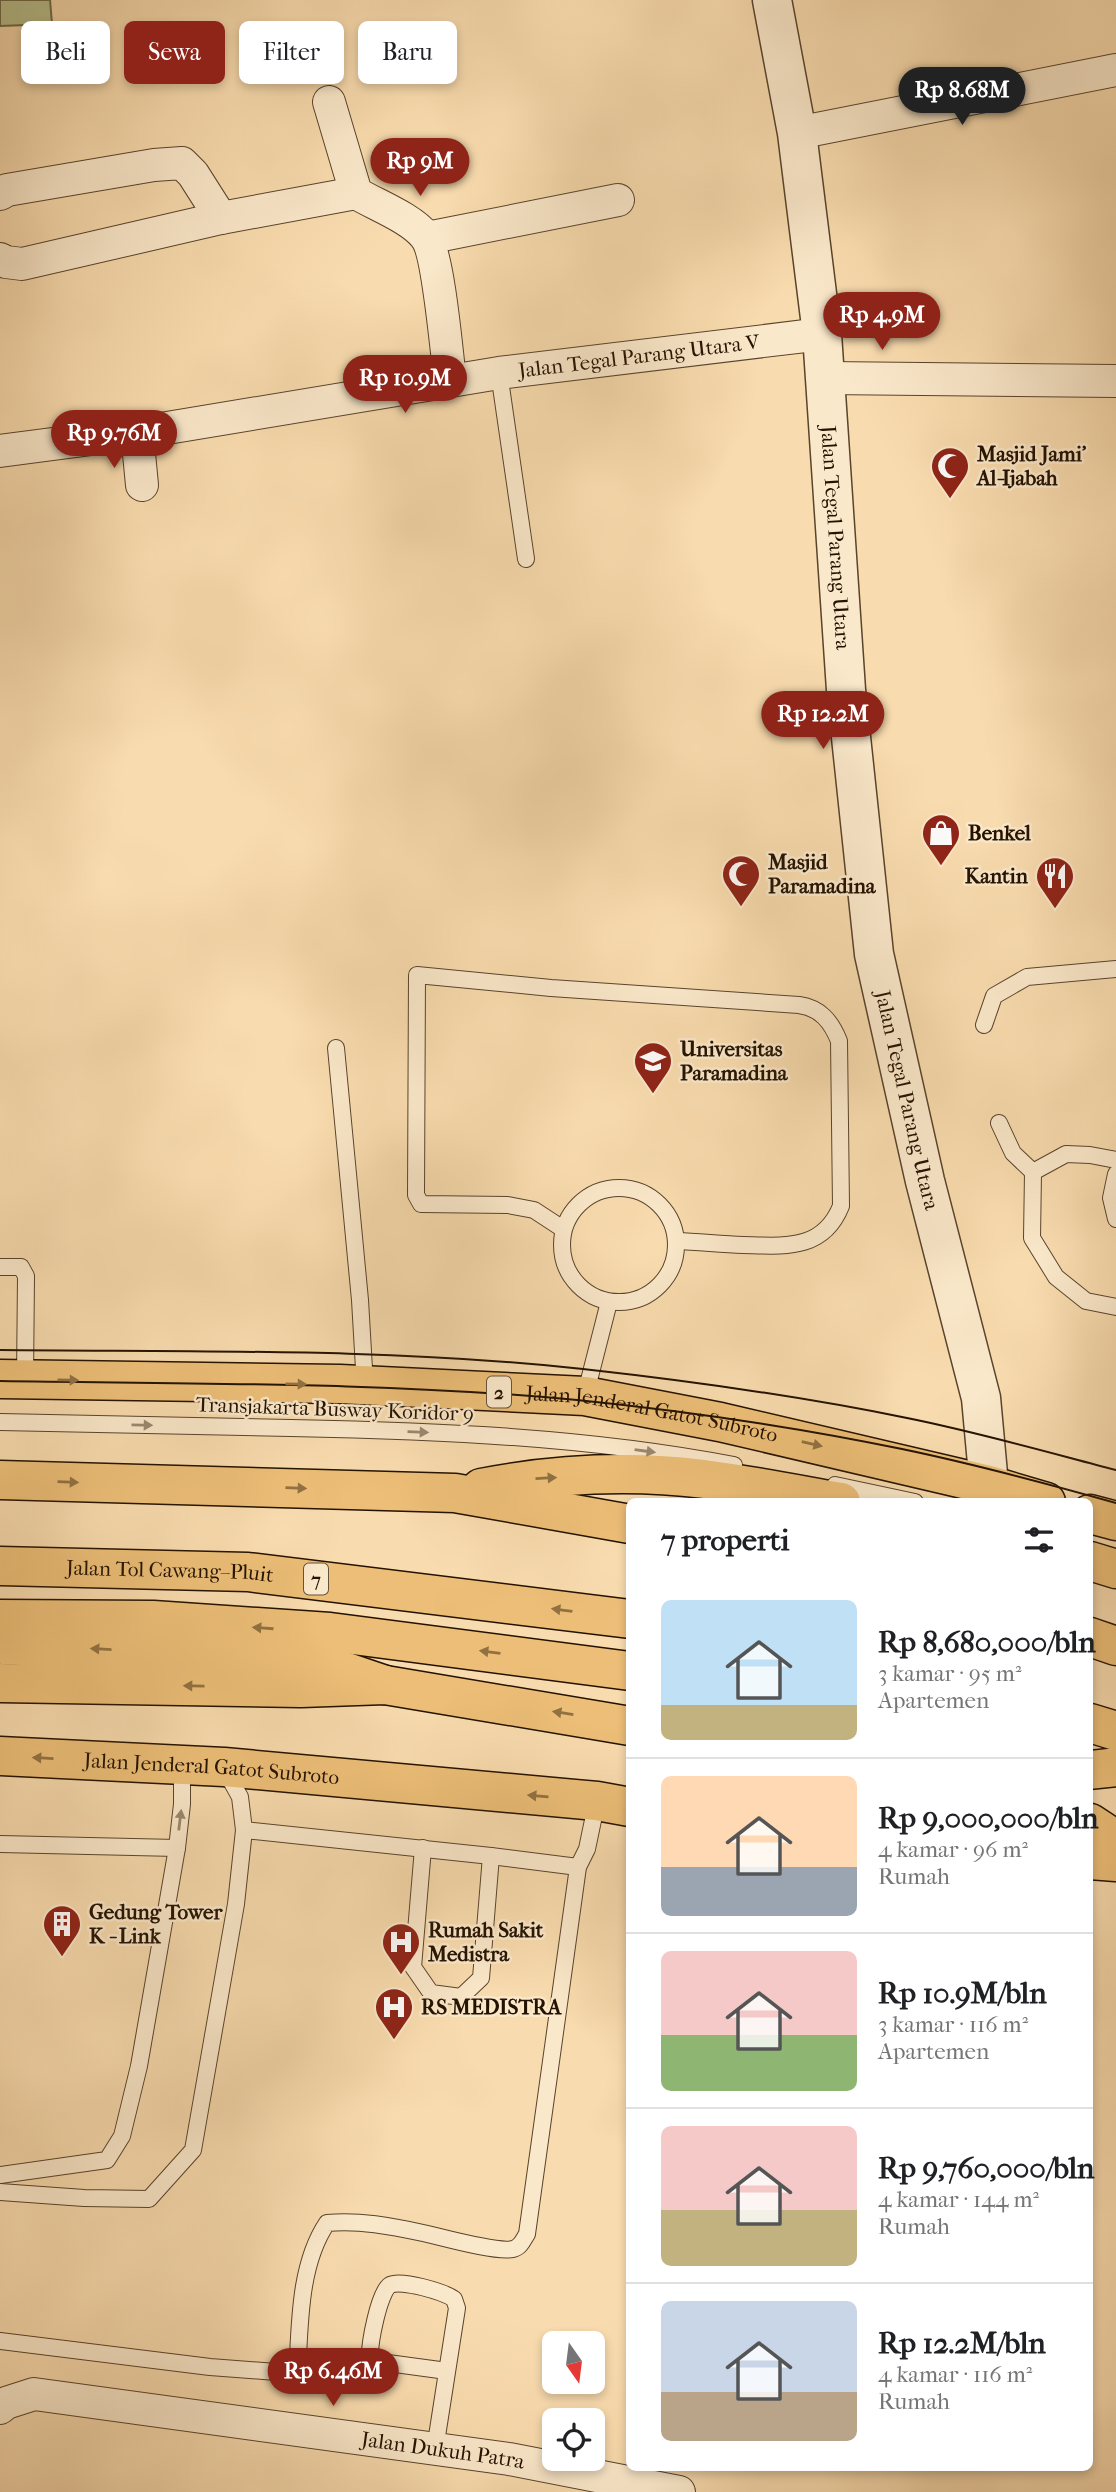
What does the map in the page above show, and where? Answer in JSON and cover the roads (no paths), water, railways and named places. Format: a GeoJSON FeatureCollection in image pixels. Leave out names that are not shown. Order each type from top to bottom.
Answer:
{"type":"FeatureCollection","features":[{"type":"Feature","properties":{"kind":"main road","name":"Jalan Jenderal Gatot Subroto"},"geometry":{"type":"LineString","coordinates":[[12,1379],[365,1385],[585,1396],[720,1422],[989,1485],[1033,1498]]}},
{"type":"Feature","properties":{"kind":"main road"},"geometry":{"type":"LineString","coordinates":[[455,1493],[526,1479],[611,1474],[702,1479],[832,1492]]}},
{"type":"Feature","properties":{"kind":"main road"},"geometry":{"type":"LineString","coordinates":[[0,1480],[455,1493],[626,1523]]}},
{"type":"Feature","properties":{"kind":"main road"},"geometry":{"type":"LineString","coordinates":[[1093,1515],[1116,1521]]}},
{"type":"Feature","properties":{"kind":"main road"},"geometry":{"type":"LineString","coordinates":[[1093,1562],[1116,1569]]}},
{"type":"Feature","properties":{"kind":"main road","name":"Jalan Tol Cawang–Pluit"},"geometry":{"type":"LineString","coordinates":[[0,1566],[248,1572],[626,1619]]}},
{"type":"Feature","properties":{"kind":"main road"},"geometry":{"type":"LineString","coordinates":[[0,1619],[153,1620],[330,1632],[626,1670]]}},
{"type":"Feature","properties":{"kind":"main road"},"geometry":{"type":"LineString","coordinates":[[1093,1638],[1116,1646]]}},
{"type":"Feature","properties":{"kind":"main road"},"geometry":{"type":"LineString","coordinates":[[0,1645],[317,1662],[400,1688],[626,1725]]}},
{"type":"Feature","properties":{"kind":"main road"},"geometry":{"type":"LineString","coordinates":[[0,1683],[400,1688]]}},
{"type":"Feature","properties":{"kind":"main road"},"geometry":{"type":"LineString","coordinates":[[1093,1724],[1116,1731]]}},
{"type":"Feature","properties":{"kind":"main road","name":"Jalan Jenderal Gatot Subroto"},"geometry":{"type":"LineString","coordinates":[[0,1756],[223,1767],[614,1804]]}},
{"type":"Feature","properties":{"kind":"main road"},"geometry":{"type":"LineString","coordinates":[[1093,1770],[1116,1767]]}},
{"type":"Feature","properties":{"kind":"main road"},"geometry":{"type":"LineString","coordinates":[[1093,1825],[1116,1840]]}},
{"type":"Feature","properties":{"kind":"main road"},"geometry":{"type":"LineString","coordinates":[[1093,1860],[1116,1862]]}},
{"type":"Feature","properties":{"kind":"street","name":"Jalan Tegal Parang Utara"},"geometry":{"type":"LineString","coordinates":[[772,0],[797,133],[827,378],[846,690],[874,954],[925,1181],[981,1398],[989,1485]]}},
{"type":"Feature","properties":{"kind":"street"},"geometry":{"type":"LineString","coordinates":[[797,133],[1116,70]]}},
{"type":"Feature","properties":{"kind":"street"},"geometry":{"type":"LineString","coordinates":[[329,102],[356,193]]}},
{"type":"Feature","properties":{"kind":"street"},"geometry":{"type":"LineString","coordinates":[[0,194],[7,190],[154,164],[182,163],[193,174],[221,218]]}},
{"type":"Feature","properties":{"kind":"street"},"geometry":{"type":"LineString","coordinates":[[0,259],[22,264],[221,218],[356,193],[414,225],[427,237],[433,261],[450,380]]}},
{"type":"Feature","properties":{"kind":"street"},"geometry":{"type":"LineString","coordinates":[[427,237],[618,200]]}},
{"type":"Feature","properties":{"kind":"street","name":"Jalan Tegal Parang Utara V"},"geometry":{"type":"LineString","coordinates":[[0,451],[137,432],[499,373],[822,334]]}},
{"type":"Feature","properties":{"kind":"street"},"geometry":{"type":"LineString","coordinates":[[827,378],[1116,381]]}},
{"type":"Feature","properties":{"kind":"street"},"geometry":{"type":"LineString","coordinates":[[137,432],[142,485]]}},
{"type":"Feature","properties":{"kind":"street","name":"Jalan Dukuh Patra"},"geometry":{"type":"LineString","coordinates":[[0,2407],[34,2394],[509,2459],[679,2492]]}},
{"type":"Feature","properties":{"kind":"lane"},"geometry":{"type":"LineString","coordinates":[[499,373],[526,559]]}},
{"type":"Feature","properties":{"kind":"lane"},"geometry":{"type":"LineString","coordinates":[[984,1025],[994,996],[1027,977],[1116,969]]}},
{"type":"Feature","properties":{"kind":"lane"},"geometry":{"type":"LineString","coordinates":[[563,1228],[534,1210],[508,1205],[418,1202],[417,975],[551,988],[799,1004],[814,1007],[827,1018],[839,1041],[841,1206],[836,1217],[821,1235],[790,1247],[677,1241]]}},
{"type":"Feature","properties":{"kind":"lane"},"geometry":{"type":"LineString","coordinates":[[336,1048],[360,1300],[365,1385]]}},
{"type":"Feature","properties":{"kind":"lane"},"geometry":{"type":"LineString","coordinates":[[999,1123],[1013,1153],[1033,1172],[1032,1238],[1056,1277],[1086,1301],[1116,1307]]}},
{"type":"Feature","properties":{"kind":"lane"},"geometry":{"type":"LineString","coordinates":[[1033,1172],[1066,1154],[1116,1160]]}},
{"type":"Feature","properties":{"kind":"lane"},"geometry":{"type":"LineString","coordinates":[[1116,1174],[1111,1198],[1116,1219]]}},
{"type":"Feature","properties":{"kind":"lane"},"geometry":{"type":"LineString","coordinates":[[609,1188],[641,1191],[666,1211],[677,1241],[673,1267],[658,1288],[635,1301],[609,1302],[586,1293],[569,1276],[561,1252],[563,1228],[580,1202],[609,1188]]}},
{"type":"Feature","properties":{"kind":"lane"},"geometry":{"type":"LineString","coordinates":[[0,1266],[21,1267],[26,1276],[12,1379]]}},
{"type":"Feature","properties":{"kind":"lane"},"geometry":{"type":"LineString","coordinates":[[585,1396],[609,1302]]}},
{"type":"Feature","properties":{"kind":"lane","name":"Transjakarta Busway Koridor 9"},"geometry":{"type":"LineString","coordinates":[[0,1422],[517,1436],[694,1457],[746,1467]]}},
{"type":"Feature","properties":{"kind":"lane"},"geometry":{"type":"LineString","coordinates":[[832,1492],[882,1498]]}},
{"type":"Feature","properties":{"kind":"lane"},"geometry":{"type":"LineString","coordinates":[[0,2175],[107,2160],[122,2136],[139,2066],[177,1848],[182,1804],[182,1765]]}},
{"type":"Feature","properties":{"kind":"lane"},"geometry":{"type":"LineString","coordinates":[[0,2192],[149,2199],[193,2150],[236,1903],[244,1830],[240,1797],[223,1767]]}},
{"type":"Feature","properties":{"kind":"lane"},"geometry":{"type":"LineString","coordinates":[[0,2341],[210,2367],[276,2372],[290,2368],[298,2357],[309,2258],[316,2238],[327,2223],[353,2221],[471,2244],[511,2250],[519,2247],[527,2234],[578,1867],[614,1804]]}},
{"type":"Feature","properties":{"kind":"lane"},"geometry":{"type":"LineString","coordinates":[[244,1830],[578,1867]]}},
{"type":"Feature","properties":{"kind":"lane"},"geometry":{"type":"LineString","coordinates":[[0,1844],[177,1848]]}},
{"type":"Feature","properties":{"kind":"lane"},"geometry":{"type":"LineString","coordinates":[[423,1848],[414,1967],[431,1993],[461,1997],[481,1978],[491,1856]]}},
{"type":"Feature","properties":{"kind":"lane"},"geometry":{"type":"LineString","coordinates":[[435,2449],[457,2308],[454,2299],[444,2293],[397,2283],[389,2286],[381,2295],[370,2359],[447,2371]]}},
{"type":"Feature","properties":{"kind":"tram line"},"geometry":{"type":"LineString","coordinates":[[0,1350],[365,1354],[583,1369],[745,1390],[867,1410],[1012,1442],[1116,1470]]}},
{"type":"Feature","properties":{"kind":"tram line"},"geometry":{"type":"LineString","coordinates":[[0,1381],[361,1387],[505,1394],[618,1404],[740,1420],[862,1441],[983,1467],[1116,1503]]}},
{"type":"Feature","properties":{"kind":"place","name":"Masjid Jami' Al-Ijabah"},"geometry":{"type":"Point","coordinates":[950,500]}},
{"type":"Feature","properties":{"kind":"place","name":"Benkel"},"geometry":{"type":"Point","coordinates":[941,867]}},
{"type":"Feature","properties":{"kind":"place","name":"Masjid Paramadina"},"geometry":{"type":"Point","coordinates":[741,908]}},
{"type":"Feature","properties":{"kind":"place","name":"Kantin"},"geometry":{"type":"Point","coordinates":[1055,910]}},
{"type":"Feature","properties":{"kind":"place","name":"Universitas Paramadina"},"geometry":{"type":"Point","coordinates":[653,1095]}},
{"type":"Feature","properties":{"kind":"place","name":"Gedung Tower K - Link"},"geometry":{"type":"Point","coordinates":[62,1958]}},
{"type":"Feature","properties":{"kind":"place","name":"Rumah Sakit Medistra"},"geometry":{"type":"Point","coordinates":[401,1976]}},
{"type":"Feature","properties":{"kind":"place","name":"RS MEDISTRA"},"geometry":{"type":"Point","coordinates":[394,2041]}}]}
